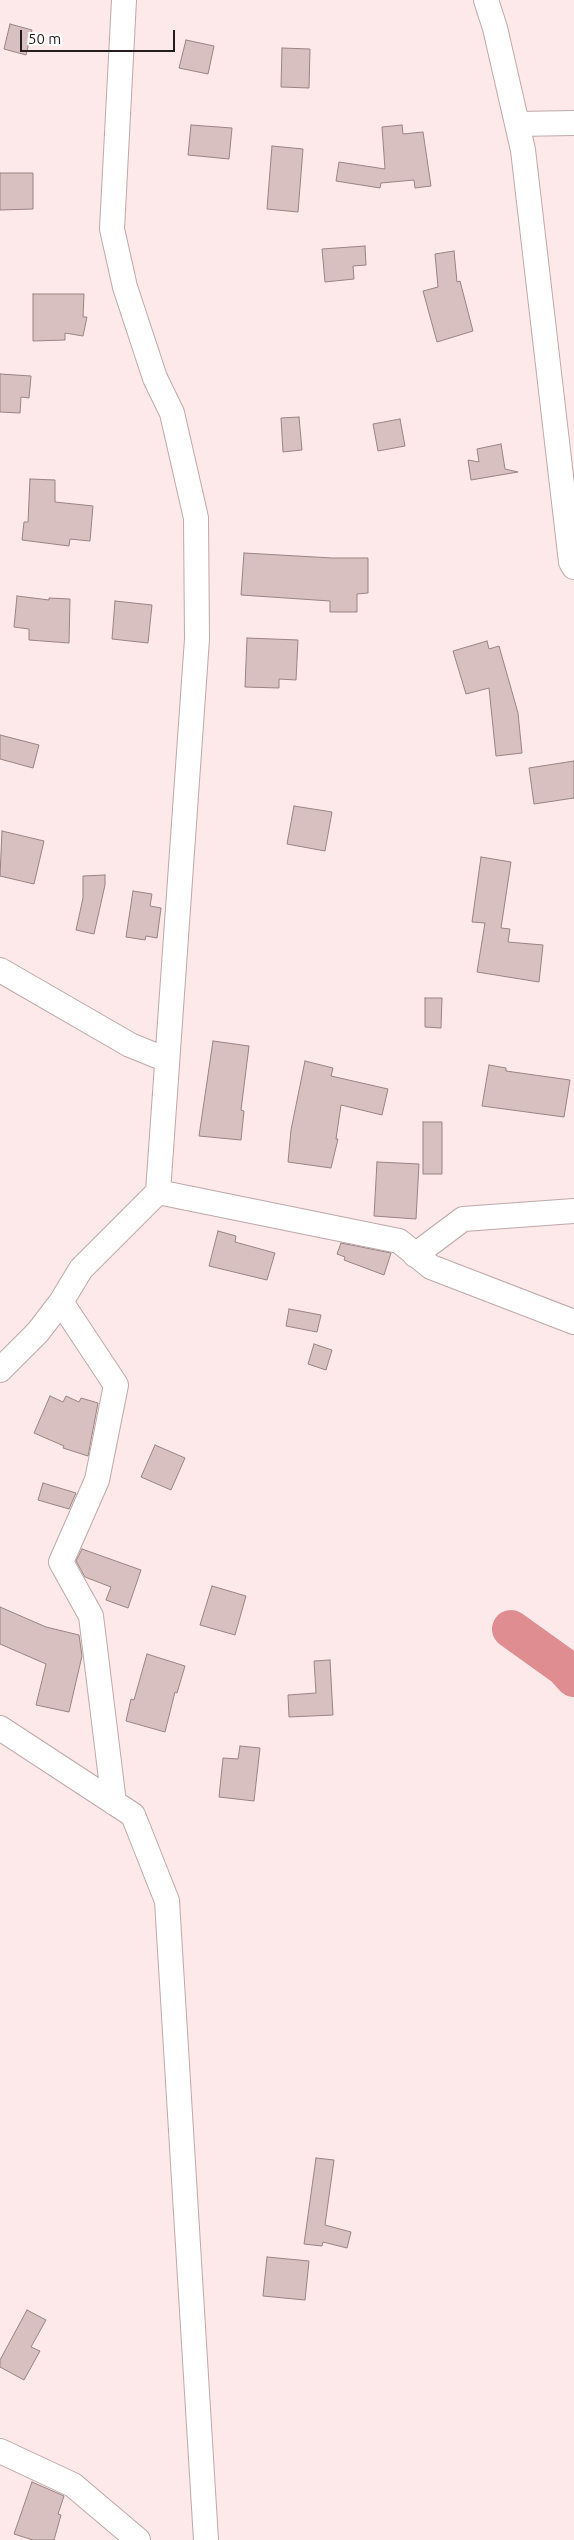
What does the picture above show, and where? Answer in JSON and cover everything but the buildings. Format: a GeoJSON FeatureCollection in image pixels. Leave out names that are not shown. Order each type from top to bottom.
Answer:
{"type":"FeatureCollection","features":[{"type":"Feature","properties":{"kind":"street"},"geometry":{"type":"LineString","coordinates":[[0,1370],[38,1332],[61,1302],[81,1269],[158,1192],[198,639],[196,518],[172,413],[155,378],[125,287],[112,229],[124,0]]}},
{"type":"Feature","properties":{"kind":"street"},"geometry":{"type":"LineString","coordinates":[[486,0],[495,28],[523,150],[571,562],[574,567]]}},
{"type":"Feature","properties":{"kind":"street"},"geometry":{"type":"LineString","coordinates":[[517,124],[574,122]]}},
{"type":"Feature","properties":{"kind":"street"},"geometry":{"type":"LineString","coordinates":[[0,970],[130,1045],[167,1060]]}},
{"type":"Feature","properties":{"kind":"street"},"geometry":{"type":"LineString","coordinates":[[158,1192],[399,1241],[431,1267],[574,1322]]}},
{"type":"Feature","properties":{"kind":"street"},"geometry":{"type":"LineString","coordinates":[[415,1255],[463,1219],[574,1211]]}},
{"type":"Feature","properties":{"kind":"street"},"geometry":{"type":"LineString","coordinates":[[61,1302],[116,1386],[97,1480],[61,1562],[91,1616],[114,1803]]}},
{"type":"Feature","properties":{"kind":"street"},"geometry":{"type":"LineString","coordinates":[[0,1728],[133,1815],[168,1901],[206,2540]]}},
{"type":"Feature","properties":{"kind":"street"},"geometry":{"type":"LineString","coordinates":[[0,2451],[73,2485],[138,2540]]}},
{"type":"Feature","properties":{"kind":"waterway"},"geometry":{"type":"LineString","coordinates":[[511,1629],[564,1667],[574,1678]]}}]}
